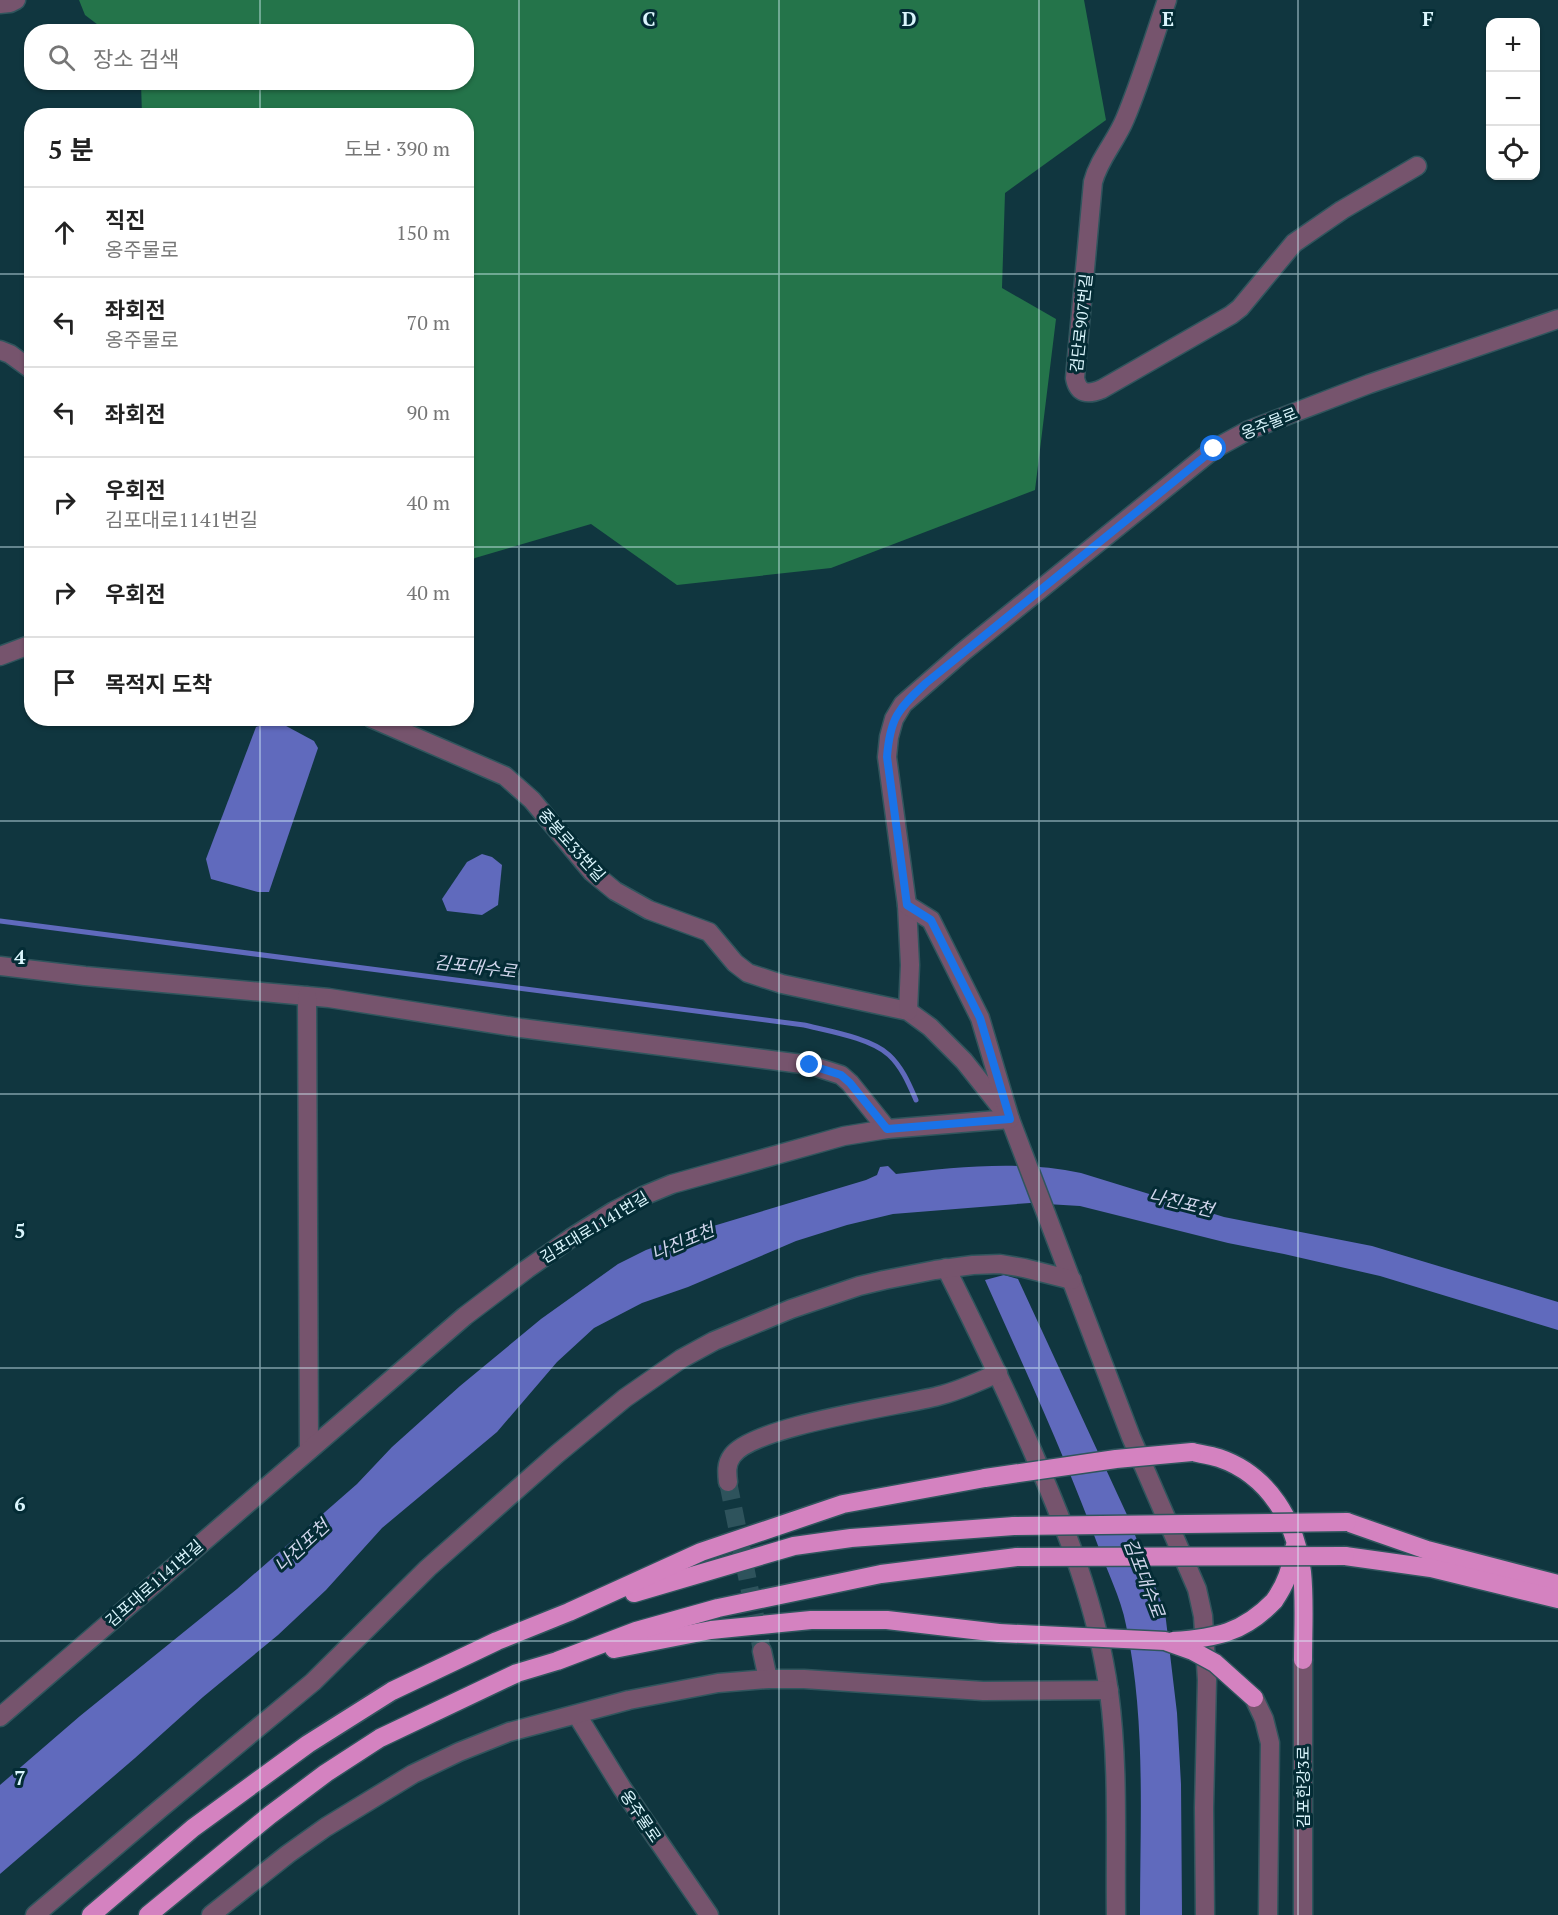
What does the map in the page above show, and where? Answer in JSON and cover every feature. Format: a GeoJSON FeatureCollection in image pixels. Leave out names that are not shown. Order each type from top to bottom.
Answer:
{"type":"FeatureCollection","features":[{"type":"Feature","properties":{"kind":"highway"},"geometry":{"type":"LineString","coordinates":[[91,1915],[193,1828],[308,1744],[392,1691],[497,1641],[569,1612],[701,1552],[843,1504],[985,1478],[1116,1459],[1192,1452],[1219,1458],[1246,1471],[1267,1488],[1281,1507],[1295,1537],[1302,1573],[1304,1660]]}},
{"type":"Feature","properties":{"kind":"highway"},"geometry":{"type":"LineString","coordinates":[[569,1612],[794,1546],[851,1538],[1014,1526],[1347,1522],[1427,1550],[1558,1584]]}},
{"type":"Feature","properties":{"kind":"highway"},"geometry":{"type":"LineString","coordinates":[[557,1661],[711,1630],[811,1620],[887,1620],[999,1633],[1165,1641],[1194,1640],[1237,1630],[1258,1617],[1274,1601],[1285,1587],[1295,1537]]}},
{"type":"Feature","properties":{"kind":"highway"},"geometry":{"type":"LineString","coordinates":[[148,1915],[270,1815],[326,1773],[380,1738],[516,1673],[557,1661],[636,1631],[718,1608],[780,1594],[881,1574],[1017,1557],[1345,1556],[1431,1569],[1558,1599]]}},
{"type":"Feature","properties":{"kind":"highway"},"geometry":{"type":"LineString","coordinates":[[1165,1641],[1193,1651],[1215,1663],[1254,1698]]}},
{"type":"Feature","properties":{"kind":"street"},"geometry":{"type":"LineString","coordinates":[[0,4],[16,0]]}},
{"type":"Feature","properties":{"kind":"street","name":"검단로907번길"},"geometry":{"type":"LineString","coordinates":[[1167,0],[1130,107],[1115,139],[1100,163],[1093,182],[1075,378],[1082,392],[1088,393],[1102,389],[1231,315],[1240,308],[1294,243],[1342,210],[1417,166]]}},
{"type":"Feature","properties":{"kind":"street","name":"옹주물로"},"geometry":{"type":"LineString","coordinates":[[908,1011],[910,964],[907,905],[889,780],[888,747],[894,719],[903,704],[1192,465],[1231,439],[1380,380],[1558,319]]}},
{"type":"Feature","properties":{"kind":"street"},"geometry":{"type":"LineString","coordinates":[[0,350],[24,364]]}},
{"type":"Feature","properties":{"kind":"street"},"geometry":{"type":"LineString","coordinates":[[0,656],[24,647]]}},
{"type":"Feature","properties":{"kind":"street","name":"중봉로33번길"},"geometry":{"type":"LineString","coordinates":[[389,726],[505,776],[532,800],[592,872],[615,891],[649,910],[709,932],[735,963],[748,973],[782,984],[908,1011]]}},
{"type":"Feature","properties":{"kind":"street"},"geometry":{"type":"LineString","coordinates":[[907,905],[931,920],[980,1018],[1013,1126],[1131,1437],[1197,1589],[1203,1616],[1207,1680],[1204,1808],[1205,1915]]}},
{"type":"Feature","properties":{"kind":"street"},"geometry":{"type":"LineString","coordinates":[[0,966],[307,996],[510,1026],[810,1065],[841,1075],[887,1129]]}},
{"type":"Feature","properties":{"kind":"street"},"geometry":{"type":"LineString","coordinates":[[307,996],[309,1449]]}},
{"type":"Feature","properties":{"kind":"street"},"geometry":{"type":"LineString","coordinates":[[908,1011],[930,1027],[964,1061],[1013,1126]]}},
{"type":"Feature","properties":{"kind":"street","name":"김포대로1141번길"},"geometry":{"type":"LineString","coordinates":[[0,1717],[309,1449],[493,1294],[571,1238],[614,1211],[672,1184],[810,1143],[887,1129],[1013,1126]]}},
{"type":"Feature","properties":{"kind":"street"},"geometry":{"type":"LineString","coordinates":[[35,1915],[313,1682],[451,1546],[557,1454],[649,1380],[714,1341],[791,1309],[859,1286],[946,1268],[1000,1264],[1072,1280]]}},
{"type":"Feature","properties":{"kind":"street"},"geometry":{"type":"LineString","coordinates":[[946,1268],[998,1373],[1054,1501],[1076,1556],[1094,1614],[1109,1690],[1115,1773],[1116,1915]]}},
{"type":"Feature","properties":{"kind":"street"},"geometry":{"type":"LineString","coordinates":[[728,1482],[727,1467],[732,1454],[751,1442],[801,1425],[903,1402],[936,1397],[998,1373]]}},
{"type":"Feature","properties":{"kind":"street"},"geometry":{"type":"LineString","coordinates":[[762,1651],[768,1679]]}},
{"type":"Feature","properties":{"kind":"street","name":"김포한강3로"},"geometry":{"type":"LineString","coordinates":[[1303,1915],[1304,1660]]}},
{"type":"Feature","properties":{"kind":"street"},"geometry":{"type":"LineString","coordinates":[[211,1915],[326,1827],[413,1774],[508,1732],[629,1700],[679,1689],[768,1679],[804,1679],[983,1691],[1109,1690]]}},
{"type":"Feature","properties":{"kind":"street","name":"김포한강3로"},"geometry":{"type":"LineString","coordinates":[[1254,1698],[1264,1719],[1270,1743],[1268,1915]]}},
{"type":"Feature","properties":{"kind":"street","name":"옹주물로"},"geometry":{"type":"LineString","coordinates":[[577,1715],[622,1788],[709,1915]]}},
{"type":"Feature","properties":{"kind":"green space"},"geometry":{"type":"Polygon","coordinates":[[[79,0],[1084,0],[1106,120],[1005,193],[1002,288],[1056,319],[1035,490],[831,568],[677,585],[591,524],[474,559],[474,108],[142,108],[141,90],[474,90],[474,24],[97,24],[85,15],[79,0]]]}},
{"type":"Feature","properties":{"kind":"water"},"geometry":{"type":"Polygon","coordinates":[[[286,726],[314,741],[318,748],[269,892],[258,892],[211,879],[206,859],[256,727],[286,726]]]}},
{"type":"Feature","properties":{"kind":"water"},"geometry":{"type":"Polygon","coordinates":[[[482,854],[492,857],[502,865],[498,905],[482,915],[447,911],[442,899],[467,862],[482,854]]]}},
{"type":"Feature","properties":{"kind":"water","name":"나진포천"},"geometry":{"type":"Polygon","coordinates":[[[888,1166],[896,1174],[989,1166],[1035,1167],[1081,1173],[1224,1217],[1372,1246],[1558,1302],[1558,1330],[1380,1276],[1228,1243],[1080,1206],[1030,1203],[893,1214],[796,1241],[688,1287],[642,1303],[594,1328],[557,1362],[497,1432],[382,1528],[326,1590],[278,1635],[203,1697],[0,1874],[0,1785],[80,1716],[237,1589],[357,1484],[392,1447],[460,1386],[541,1319],[618,1264],[646,1250],[710,1227],[866,1180],[877,1175],[880,1167],[888,1166]]]}},
{"type":"Feature","properties":{"kind":"water"},"geometry":{"type":"Polygon","coordinates":[[[1004,1275],[1018,1279],[1128,1517],[1165,1612],[1177,1713],[1181,1784],[1182,1915],[1140,1915],[1139,1733],[1137,1696],[1124,1615],[1071,1477],[985,1280],[1004,1275]]]}},
{"type":"Feature","properties":{"kind":"waterway","name":"김포대수로"},"geometry":{"type":"LineString","coordinates":[[0,921],[804,1025],[849,1036],[881,1049],[898,1065],[916,1100]]}},
{"type":"Feature","properties":{"kind":"tunnel"},"geometry":{"type":"LineString","coordinates":[[728,1482],[762,1651]]}},
{"type":"Feature","properties":{"kind":"route"},"geometry":{"type":"LineString","coordinates":[[810,1065],[841,1075],[887,1129],[1010,1119],[980,1018],[931,920],[907,905],[887,757],[894,719],[903,704],[926,683],[1214,449]]}}]}
